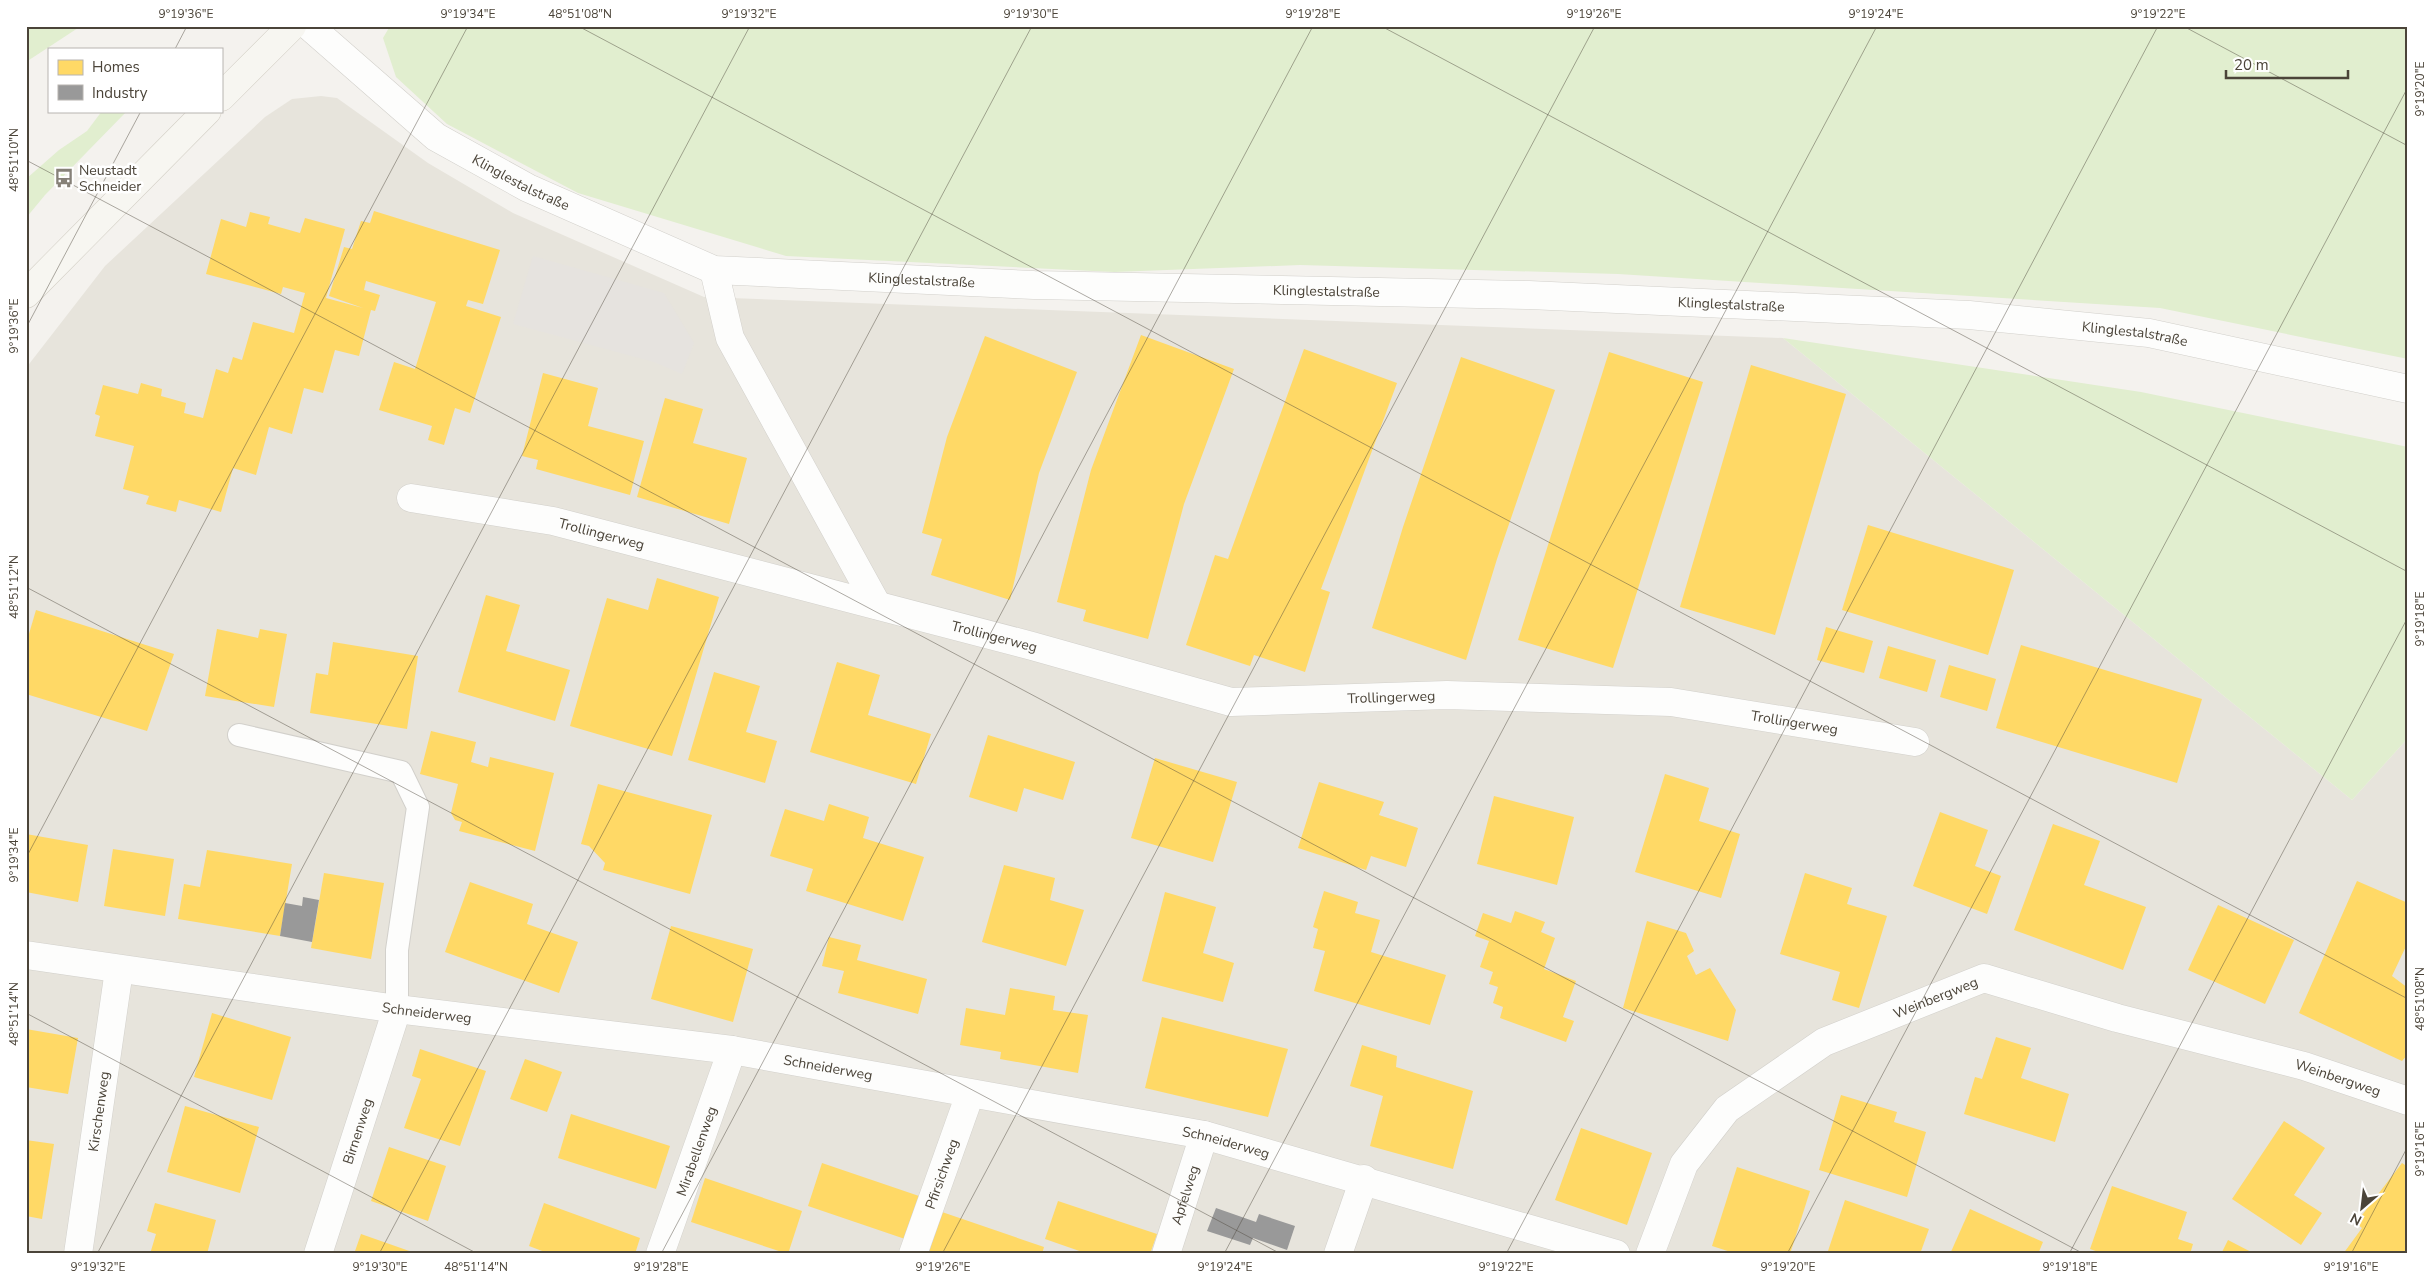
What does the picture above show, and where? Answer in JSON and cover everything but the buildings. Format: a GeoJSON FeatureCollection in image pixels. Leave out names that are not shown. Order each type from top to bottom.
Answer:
{"type":"FeatureCollection","features":[{"type":"Feature","properties":{"kind":"street"},"geometry":{"type":"LineString","coordinates":[[222,96],[292,26]]}},
{"type":"Feature","properties":{"kind":"street","name":"Klinglestalstraße"},"geometry":{"type":"LineString","coordinates":[[310,26],[436,137],[528,188],[714,270],[1034,285],[1529,295],[1969,315],[2148,333],[2408,389]]}},
{"type":"Feature","properties":{"kind":"street"},"geometry":{"type":"LineString","coordinates":[[26,294],[206,112]]}},
{"type":"Feature","properties":{"kind":"street"},"geometry":{"type":"LineString","coordinates":[[714,270],[730,338],[876,605]]}},
{"type":"Feature","properties":{"kind":"street","name":"Trollingerweg"},"geometry":{"type":"LineString","coordinates":[[412,498],[553,521],[876,605],[1231,702],[1446,695],[1671,702],[1915,742]]}},
{"type":"Feature","properties":{"kind":"street","name":"Schneiderweg"},"geometry":{"type":"LineString","coordinates":[[26,955],[396,1009],[732,1050],[1204,1135],[1364,1179],[1616,1254]]}},
{"type":"Feature","properties":{"kind":"street","name":"Kirschenweg"},"geometry":{"type":"LineString","coordinates":[[78,1254],[119,970]]}},
{"type":"Feature","properties":{"kind":"street","name":"Weinbergweg"},"geometry":{"type":"LineString","coordinates":[[1650,1254],[1684,1164],[1727,1109],[1824,1042],[1984,978],[2118,1018],[2304,1066],[2408,1101]]}},
{"type":"Feature","properties":{"kind":"street","name":"Birnenweg"},"geometry":{"type":"LineString","coordinates":[[318,1254],[396,1009]]}},
{"type":"Feature","properties":{"kind":"street","name":"Mirabellenweg"},"geometry":{"type":"LineString","coordinates":[[660,1254],[732,1050]]}},
{"type":"Feature","properties":{"kind":"street","name":"Pfirsichweg"},"geometry":{"type":"LineString","coordinates":[[913,1254],[970,1094]]}},
{"type":"Feature","properties":{"kind":"street","name":"Apfelweg"},"geometry":{"type":"LineString","coordinates":[[1166,1254],[1204,1135]]}},
{"type":"Feature","properties":{"kind":"street"},"geometry":{"type":"LineString","coordinates":[[1338,1254],[1364,1179]]}},
{"type":"Feature","properties":{"kind":"lane"},"geometry":{"type":"LineString","coordinates":[[239,735],[402,772],[418,807],[397,950],[396,1009]]}},
{"type":"Feature","properties":{"kind":"shaded area"},"geometry":{"type":"Polygon","coordinates":[[[321,96],[337,98],[428,163],[513,213],[704,297],[1783,338],[2352,800],[2408,738],[2408,1254],[26,1254],[26,368],[105,266],[265,117],[292,99],[321,96]]]}},
{"type":"Feature","properties":{"kind":"shaded area"},"geometry":{"type":"Polygon","coordinates":[[[533,256],[664,293],[694,343],[682,374],[654,362],[513,324],[533,256]]]}},
{"type":"Feature","properties":{"kind":"green space"},"geometry":{"type":"Polygon","coordinates":[[[26,26],[81,26],[26,62],[26,26]]]}},
{"type":"Feature","properties":{"kind":"green space"},"geometry":{"type":"Polygon","coordinates":[[[390,26],[2408,26],[2408,359],[2160,308],[1618,274],[1300,265],[1114,272],[786,256],[578,193],[447,124],[396,77],[383,38],[390,26]]]}},
{"type":"Feature","properties":{"kind":"green space"},"geometry":{"type":"Polygon","coordinates":[[[101,112],[126,112],[45,195],[26,218],[26,179],[59,150],[87,131],[101,112]]]}},
{"type":"Feature","properties":{"kind":"green space"},"geometry":{"type":"Polygon","coordinates":[[[1783,338],[2141,392],[2408,447],[2408,738],[2352,800],[1783,338]]]}},
{"type":"Feature","properties":{"kind":"place","name":"Neustadt Schneider"},"geometry":{"type":"Point","coordinates":[64,178]}}]}
